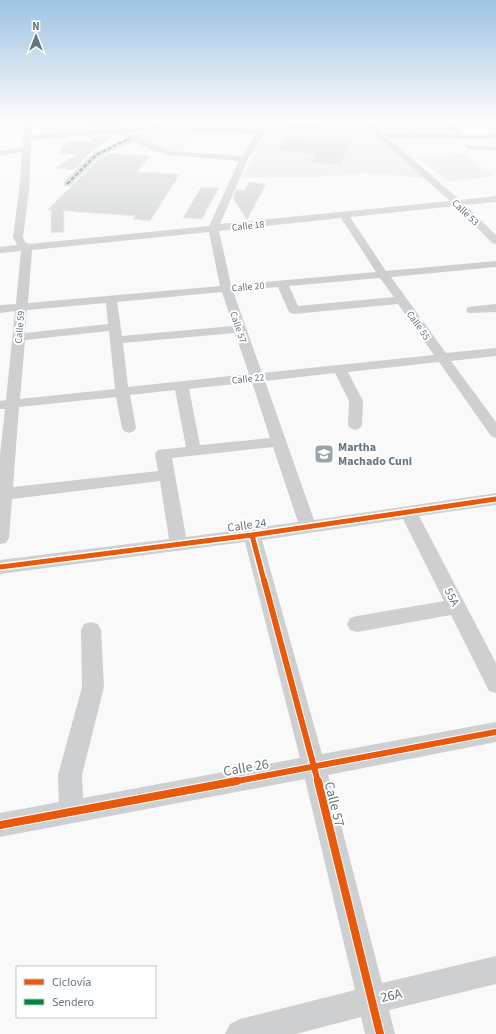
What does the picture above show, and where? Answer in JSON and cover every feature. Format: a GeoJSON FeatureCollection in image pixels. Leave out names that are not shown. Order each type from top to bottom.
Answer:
{"type":"FeatureCollection","features":[{"type":"Feature","properties":{"kind":"street"},"geometry":{"type":"LineString","coordinates":[[26,168],[18,237],[21,244],[27,247]]}},
{"type":"Feature","properties":{"kind":"street"},"geometry":{"type":"LineString","coordinates":[[67,184],[83,168]]}},
{"type":"Feature","properties":{"kind":"street"},"geometry":{"type":"LineString","coordinates":[[213,228],[240,168]]}},
{"type":"Feature","properties":{"kind":"street","name":"Calle 53"},"geometry":{"type":"LineString","coordinates":[[418,168],[458,203],[496,241]]}},
{"type":"Feature","properties":{"kind":"street","name":"Calle 18"},"geometry":{"type":"LineString","coordinates":[[0,250],[496,200]]}},
{"type":"Feature","properties":{"kind":"street","name":"Calle 55"},"geometry":{"type":"LineString","coordinates":[[344,215],[401,300],[496,434]]}},
{"type":"Feature","properties":{"kind":"street","name":"Calle 57"},"geometry":{"type":"LineString","coordinates":[[213,228],[226,288],[308,526]]}},
{"type":"Feature","properties":{"kind":"street","name":"Calle 59"},"geometry":{"type":"LineString","coordinates":[[0,538],[4,494],[6,404],[18,337],[27,247]]}},
{"type":"Feature","properties":{"kind":"street","name":"Calle 20"},"geometry":{"type":"LineString","coordinates":[[0,309],[496,264]]}},
{"type":"Feature","properties":{"kind":"street"},"geometry":{"type":"LineString","coordinates":[[282,283],[294,310],[401,300]]}},
{"type":"Feature","properties":{"kind":"street"},"geometry":{"type":"LineString","coordinates":[[111,298],[122,391],[129,428]]}},
{"type":"Feature","properties":{"kind":"street"},"geometry":{"type":"LineString","coordinates":[[472,310],[496,308]]}},
{"type":"Feature","properties":{"kind":"street"},"geometry":{"type":"LineString","coordinates":[[18,337],[240,329]]}},
{"type":"Feature","properties":{"kind":"street","name":"Calle 22"},"geometry":{"type":"LineString","coordinates":[[6,404],[496,352]]}},
{"type":"Feature","properties":{"kind":"street"},"geometry":{"type":"LineString","coordinates":[[339,368],[356,401],[355,425]]}},
{"type":"Feature","properties":{"kind":"street"},"geometry":{"type":"LineString","coordinates":[[181,385],[194,451]]}},
{"type":"Feature","properties":{"kind":"street"},"geometry":{"type":"LineString","coordinates":[[179,544],[163,454],[279,442]]}},
{"type":"Feature","properties":{"kind":"street"},"geometry":{"type":"LineString","coordinates":[[4,494],[167,475]]}},
{"type":"Feature","properties":{"kind":"street","name":"Calle 24"},"geometry":{"type":"LineString","coordinates":[[0,567],[252,535],[496,499]]}},
{"type":"Feature","properties":{"kind":"street","name":"55A"},"geometry":{"type":"LineString","coordinates":[[408,511],[496,684]]}},
{"type":"Feature","properties":{"kind":"street","name":"Calle 57"},"geometry":{"type":"LineString","coordinates":[[252,535],[314,766],[370,1000],[380,1034]]}},
{"type":"Feature","properties":{"kind":"street"},"geometry":{"type":"LineString","coordinates":[[357,624],[457,606]]}},
{"type":"Feature","properties":{"kind":"street"},"geometry":{"type":"LineString","coordinates":[[71,811],[70,776],[93,687],[91,630]]}},
{"type":"Feature","properties":{"kind":"street","name":"Calle 26"},"geometry":{"type":"LineString","coordinates":[[0,825],[496,732]]}},
{"type":"Feature","properties":{"kind":"street","name":"26A"},"geometry":{"type":"LineString","coordinates":[[240,1034],[370,1000],[496,970]]}},
{"type":"Feature","properties":{"kind":"shaded area"},"geometry":{"type":"Polygon","coordinates":[[[247,168],[413,168],[424,178],[365,173],[320,177],[241,178],[247,168]]]}},
{"type":"Feature","properties":{"kind":"shaded area"},"geometry":{"type":"Polygon","coordinates":[[[249,168],[269,168],[270,176],[250,176],[249,168]]]}},
{"type":"Feature","properties":{"kind":"shaded area"},"geometry":{"type":"Polygon","coordinates":[[[277,168],[296,168],[298,176],[278,176],[277,168]]]}},
{"type":"Feature","properties":{"kind":"shaded area"},"geometry":{"type":"Polygon","coordinates":[[[431,168],[484,168],[496,176],[449,182],[431,168]]]}},
{"type":"Feature","properties":{"kind":"building"},"geometry":{"type":"Polygon","coordinates":[[[58,168],[76,168],[74,170],[58,168]]]}},
{"type":"Feature","properties":{"kind":"building"},"geometry":{"type":"Polygon","coordinates":[[[90,168],[140,168],[137,172],[180,174],[150,221],[133,219],[135,216],[64,211],[64,232],[51,233],[51,210],[47,210],[90,168]]]}},
{"type":"Feature","properties":{"kind":"building"},"geometry":{"type":"Polygon","coordinates":[[[249,182],[266,184],[247,220],[233,198],[236,190],[245,190],[249,182]]]}},
{"type":"Feature","properties":{"kind":"building"},"geometry":{"type":"Polygon","coordinates":[[[201,187],[219,188],[202,219],[183,218],[201,187]]]}},
{"type":"Feature","properties":{"kind":"marked path"},"geometry":{"type":"LineString","coordinates":[[67,184],[83,168]]}},
{"type":"Feature","properties":{"kind":"cycle path"},"geometry":{"type":"LineString","coordinates":[[0,567],[252,535],[496,499]]}},
{"type":"Feature","properties":{"kind":"cycle path"},"geometry":{"type":"LineString","coordinates":[[252,535],[314,766],[380,1034]]}},
{"type":"Feature","properties":{"kind":"cycle path"},"geometry":{"type":"LineString","coordinates":[[0,825],[496,732]]}},
{"type":"Feature","properties":{"kind":"place","name":"Martha Machado Cuni"},"geometry":{"type":"Point","coordinates":[324,454]}}]}
